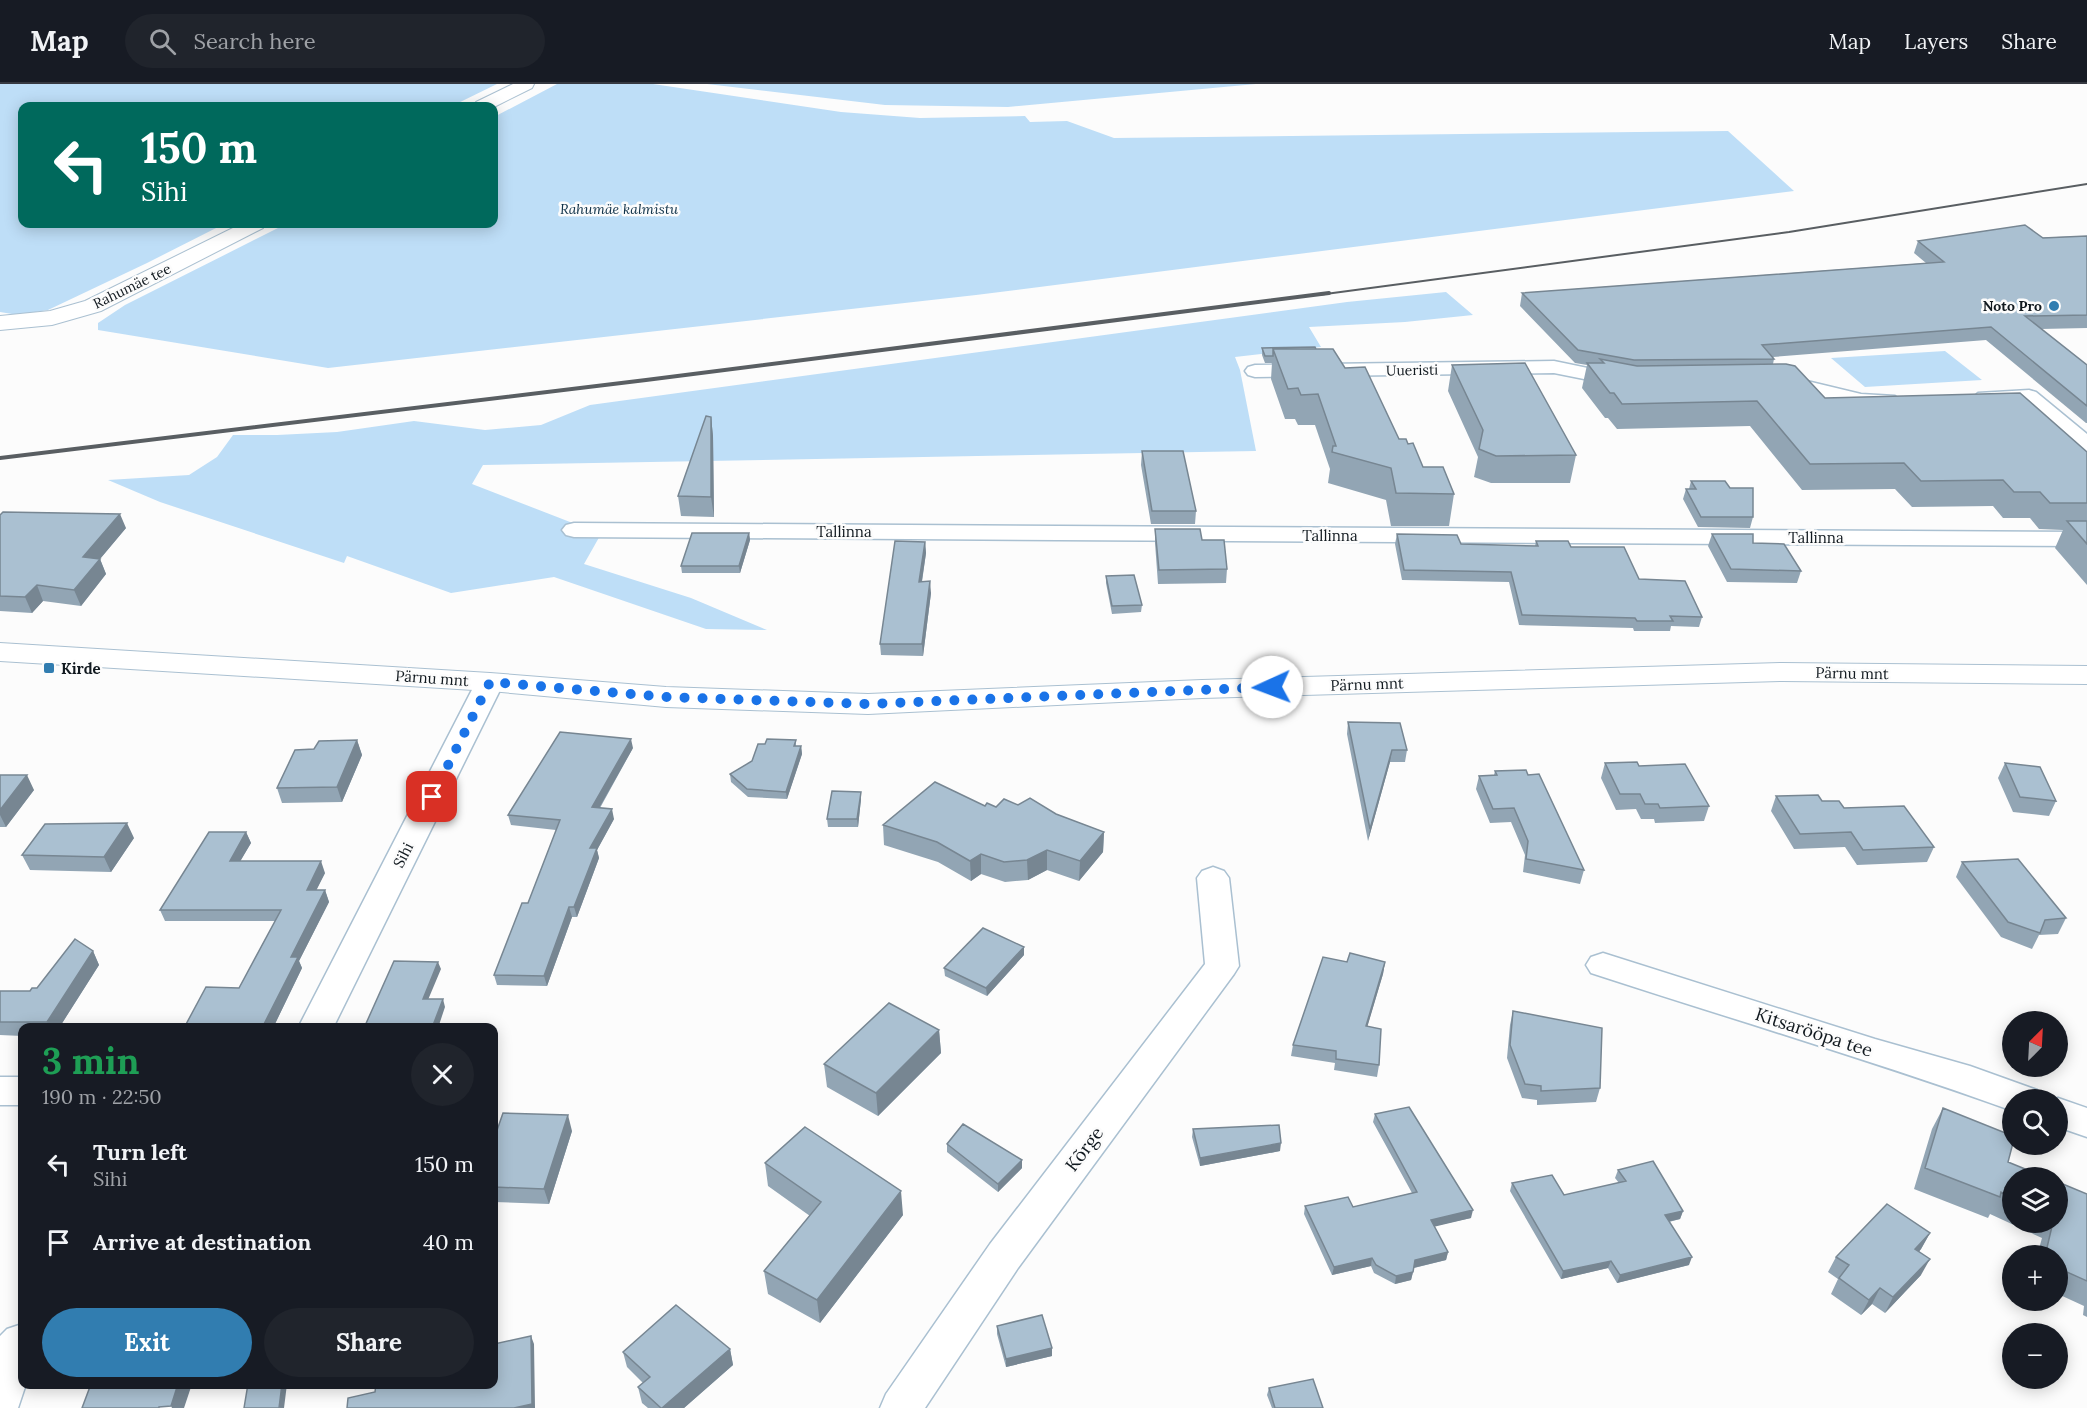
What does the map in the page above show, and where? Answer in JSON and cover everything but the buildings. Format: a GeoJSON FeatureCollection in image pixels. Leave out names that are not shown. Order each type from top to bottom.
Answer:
{"type":"FeatureCollection","features":[{"type":"Feature","properties":{"kind":"main road"},"geometry":{"type":"LineString","coordinates":[[490,102],[526,84]]}},
{"type":"Feature","properties":{"kind":"main road","name":"Rahumäe tee"},"geometry":{"type":"LineString","coordinates":[[0,323],[52,318],[93,306],[248,228]]}},
{"type":"Feature","properties":{"kind":"main road","name":"Pärnu mnt"},"geometry":{"type":"LineString","coordinates":[[0,652],[490,682],[666,697],[868,704],[1202,689],[1782,672],[2087,675]]}},
{"type":"Feature","properties":{"kind":"street","name":"Uueristi"},"geometry":{"type":"LineString","coordinates":[[1255,371],[1554,367],[1631,382],[1643,382]]}},
{"type":"Feature","properties":{"kind":"street"},"geometry":{"type":"LineString","coordinates":[[1756,380],[1779,380],[1861,400],[1906,399]]}},
{"type":"Feature","properties":{"kind":"street"},"geometry":{"type":"LineString","coordinates":[[1962,398],[2029,396],[2087,445]]}},
{"type":"Feature","properties":{"kind":"street","name":"Tallinna"},"geometry":{"type":"LineString","coordinates":[[574,530],[2087,538]]}},
{"type":"Feature","properties":{"kind":"street","name":"Sihi"},"geometry":{"type":"LineString","coordinates":[[318,1023],[490,682]]}},
{"type":"Feature","properties":{"kind":"street","name":"Kõrge"},"geometry":{"type":"LineString","coordinates":[[901,1408],[1004,1256],[1222,966],[1213,878]]}},
{"type":"Feature","properties":{"kind":"street","name":"Kitsarööpa tee"},"geometry":{"type":"LineString","coordinates":[[1603,965],[2002,1092]]}},
{"type":"Feature","properties":{"kind":"street"},"geometry":{"type":"LineString","coordinates":[[0,1091],[18,1091]]}},
{"type":"Feature","properties":{"kind":"street"},"geometry":{"type":"LineString","coordinates":[[2068,1116],[2087,1123]]}},
{"type":"Feature","properties":{"kind":"street"},"geometry":{"type":"LineString","coordinates":[[0,1400],[15,1348],[18,1345]]}},
{"type":"Feature","properties":{"kind":"green space"},"geometry":{"type":"Polygon","coordinates":[[[0,84],[497,84],[460,102],[18,102],[18,228],[216,228],[48,310],[18,315],[0,312],[0,84]]]}},
{"type":"Feature","properties":{"kind":"green space","name":"Rahumäe kalmistu"},"geometry":{"type":"Polygon","coordinates":[[[557,84],[653,84],[841,112],[920,118],[1025,116],[1030,122],[1067,121],[1114,138],[1728,131],[1794,191],[976,295],[328,368],[98,330],[98,323],[125,305],[278,228],[498,228],[498,115],[557,84]]]}},
{"type":"Feature","properties":{"kind":"green space"},"geometry":{"type":"Polygon","coordinates":[[[707,84],[1256,84],[1008,107],[885,105],[707,84]]]}},
{"type":"Feature","properties":{"kind":"green space"},"geometry":{"type":"Polygon","coordinates":[[[1446,292],[1473,315],[1405,322],[1309,327],[1321,347],[1235,357],[1240,370],[1256,451],[483,465],[472,484],[601,534],[584,564],[691,598],[767,630],[706,629],[554,577],[451,593],[347,556],[344,563],[160,502],[108,480],[189,475],[217,457],[233,435],[337,432],[414,421],[485,430],[541,425],[590,405],[1347,302],[1446,292]]]}},
{"type":"Feature","properties":{"kind":"green space"},"geometry":{"type":"Polygon","coordinates":[[[1945,351],[1982,380],[1865,387],[1831,358],[1945,351]]]}},
{"type":"Feature","properties":{"kind":"railway"},"geometry":{"type":"LineString","coordinates":[[1318,295],[1789,232],[2087,184]]}},
{"type":"Feature","properties":{"kind":"railway"},"geometry":{"type":"LineString","coordinates":[[0,458],[646,380],[1329,293]]}},
{"type":"Feature","properties":{"kind":"place","name":"Noto Pro"},"geometry":{"type":"Point","coordinates":[2054,306]}},
{"type":"Feature","properties":{"kind":"place","name":"Kirde"},"geometry":{"type":"Point","coordinates":[49,668]}},
{"type":"Feature","properties":{"kind":"route"},"geometry":{"type":"LineString","coordinates":[[432,797],[490,682],[666,697],[868,704],[1272,687]]}}]}
